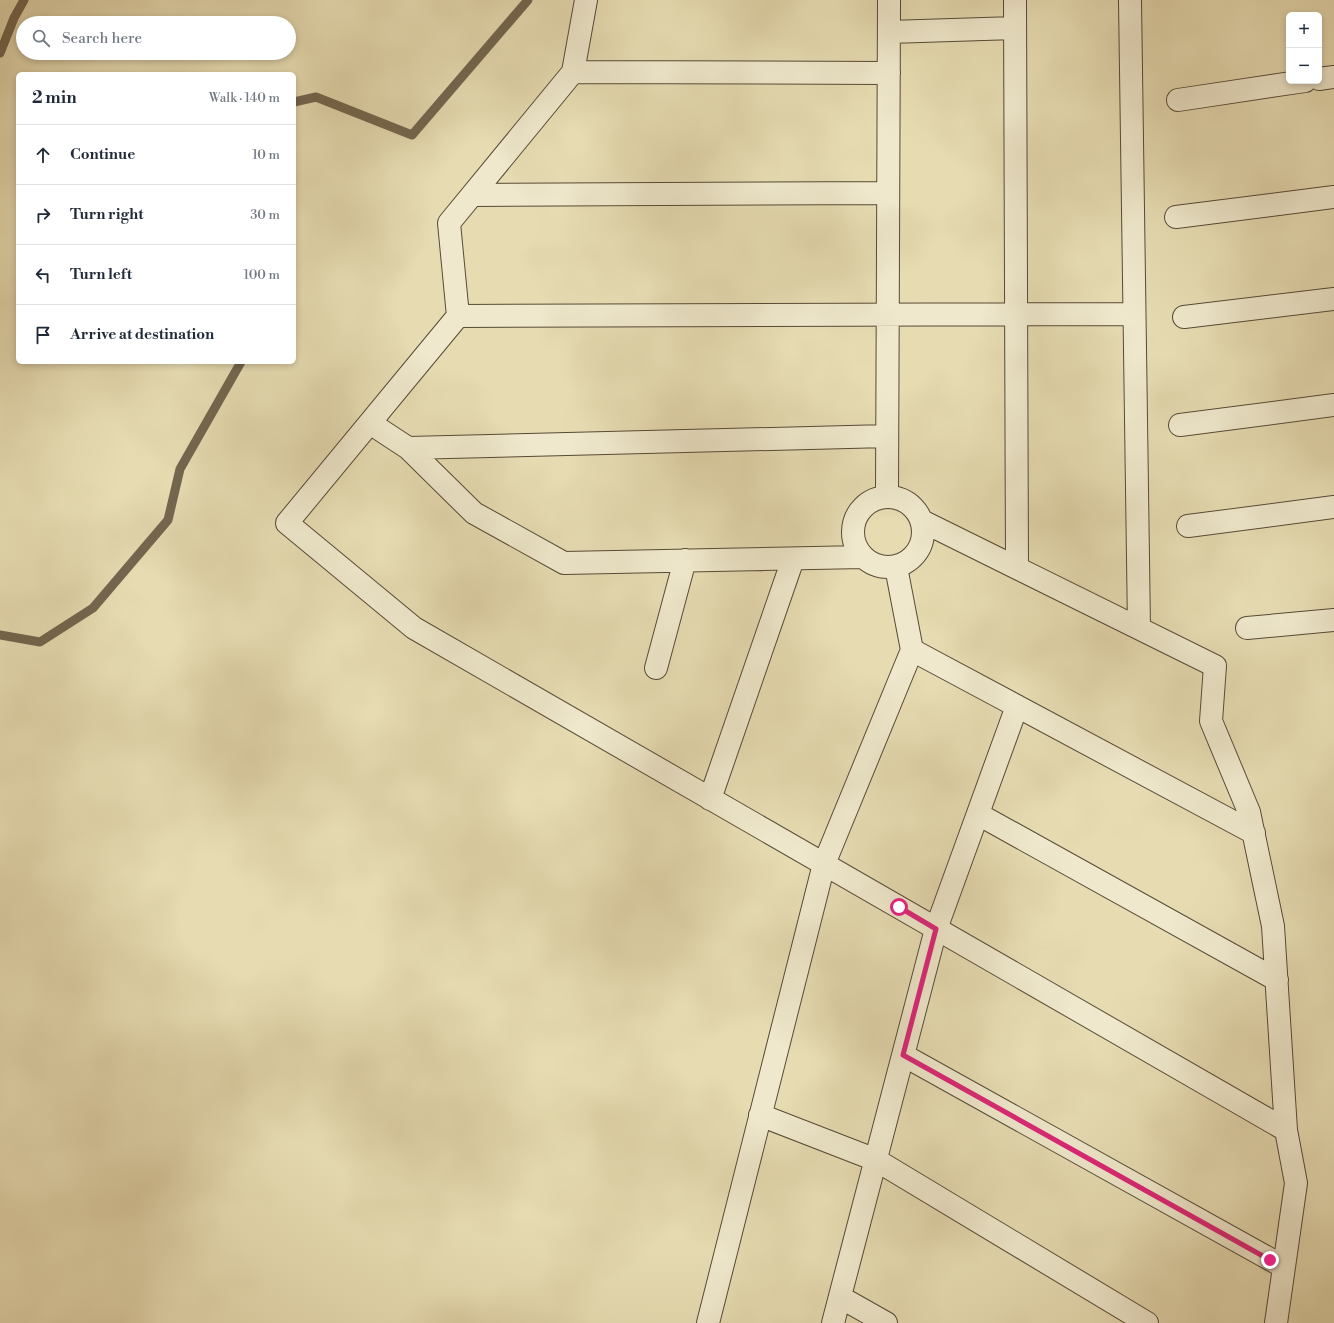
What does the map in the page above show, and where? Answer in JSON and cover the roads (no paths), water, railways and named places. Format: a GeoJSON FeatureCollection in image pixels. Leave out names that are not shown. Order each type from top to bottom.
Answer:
{"type":"FeatureCollection","features":[{"type":"Feature","properties":{"kind":"street"},"geometry":{"type":"LineString","coordinates":[[586,0],[573,72],[449,223],[458,316],[287,523],[414,628],[1286,1130]]}},
{"type":"Feature","properties":{"kind":"street"},"geometry":{"type":"LineString","coordinates":[[887,496],[889,0]]}},
{"type":"Feature","properties":{"kind":"street"},"geometry":{"type":"LineString","coordinates":[[1015,0],[1018,568]]}},
{"type":"Feature","properties":{"kind":"street"},"geometry":{"type":"LineString","coordinates":[[1130,0],[1139,628]]}},
{"type":"Feature","properties":{"kind":"street"},"geometry":{"type":"LineString","coordinates":[[888,32],[1016,28]]}},
{"type":"Feature","properties":{"kind":"street"},"geometry":{"type":"LineString","coordinates":[[573,72],[888,74]]}},
{"type":"Feature","properties":{"kind":"street"},"geometry":{"type":"LineString","coordinates":[[1322,78],[1334,76]]}},
{"type":"Feature","properties":{"kind":"street"},"geometry":{"type":"LineString","coordinates":[[1178,100],[1286,84]]}},
{"type":"Feature","properties":{"kind":"street"},"geometry":{"type":"LineString","coordinates":[[473,195],[888,193]]}},
{"type":"Feature","properties":{"kind":"street"},"geometry":{"type":"LineString","coordinates":[[1176,218],[1334,197]]}},
{"type":"Feature","properties":{"kind":"street"},"geometry":{"type":"LineString","coordinates":[[1184,317],[1334,299]]}},
{"type":"Feature","properties":{"kind":"street"},"geometry":{"type":"LineString","coordinates":[[458,316],[1134,314]]}},
{"type":"Feature","properties":{"kind":"street"},"geometry":{"type":"LineString","coordinates":[[1180,425],[1334,405]]}},
{"type":"Feature","properties":{"kind":"street"},"geometry":{"type":"LineString","coordinates":[[370,423],[408,448],[474,513],[564,563],[863,557]]}},
{"type":"Feature","properties":{"kind":"street"},"geometry":{"type":"LineString","coordinates":[[408,448],[887,436]]}},
{"type":"Feature","properties":{"kind":"street"},"geometry":{"type":"LineString","coordinates":[[887,496],[898,498],[909,503],[917,510],[922,521],[924,532],[922,544],[916,555],[907,562],[896,567],[884,568],[873,564],[863,557],[856,547],[853,535],[858,513],[866,504],[876,499],[887,496]]}},
{"type":"Feature","properties":{"kind":"street"},"geometry":{"type":"LineString","coordinates":[[1188,526],[1334,507]]}},
{"type":"Feature","properties":{"kind":"street"},"geometry":{"type":"LineString","coordinates":[[922,521],[1215,666],[1211,721],[1249,812],[1273,926],[1286,1130],[1296,1184],[1276,1323]]}},
{"type":"Feature","properties":{"kind":"street"},"geometry":{"type":"LineString","coordinates":[[710,799],[793,558]]}},
{"type":"Feature","properties":{"kind":"street"},"geometry":{"type":"LineString","coordinates":[[656,668],[685,560]]}},
{"type":"Feature","properties":{"kind":"street"},"geometry":{"type":"LineString","coordinates":[[708,1323],[824,864],[912,650],[896,567]]}},
{"type":"Feature","properties":{"kind":"street"},"geometry":{"type":"LineString","coordinates":[[1247,628],[1334,620]]}},
{"type":"Feature","properties":{"kind":"street"},"geometry":{"type":"LineString","coordinates":[[912,650],[1254,833]]}},
{"type":"Feature","properties":{"kind":"street"},"geometry":{"type":"LineString","coordinates":[[833,1323],[936,929],[1017,706]]}},
{"type":"Feature","properties":{"kind":"street"},"geometry":{"type":"LineString","coordinates":[[978,814],[1277,980]]}},
{"type":"Feature","properties":{"kind":"street"},"geometry":{"type":"LineString","coordinates":[[903,1055],[1284,1267]]}},
{"type":"Feature","properties":{"kind":"street"},"geometry":{"type":"LineString","coordinates":[[760,1116],[876,1160],[1147,1323]]}},
{"type":"Feature","properties":{"kind":"street"},"geometry":{"type":"LineString","coordinates":[[840,1297],[886,1323]]}},
{"type":"Feature","properties":{"kind":"waterway"},"geometry":{"type":"LineString","coordinates":[[0,53],[14,18],[24,0]]}},
{"type":"Feature","properties":{"kind":"waterway"},"geometry":{"type":"LineString","coordinates":[[296,102],[316,97],[412,135],[528,0]]}},
{"type":"Feature","properties":{"kind":"waterway"},"geometry":{"type":"LineString","coordinates":[[0,635],[40,642],[93,608],[168,520],[180,469],[240,364]]}}]}
